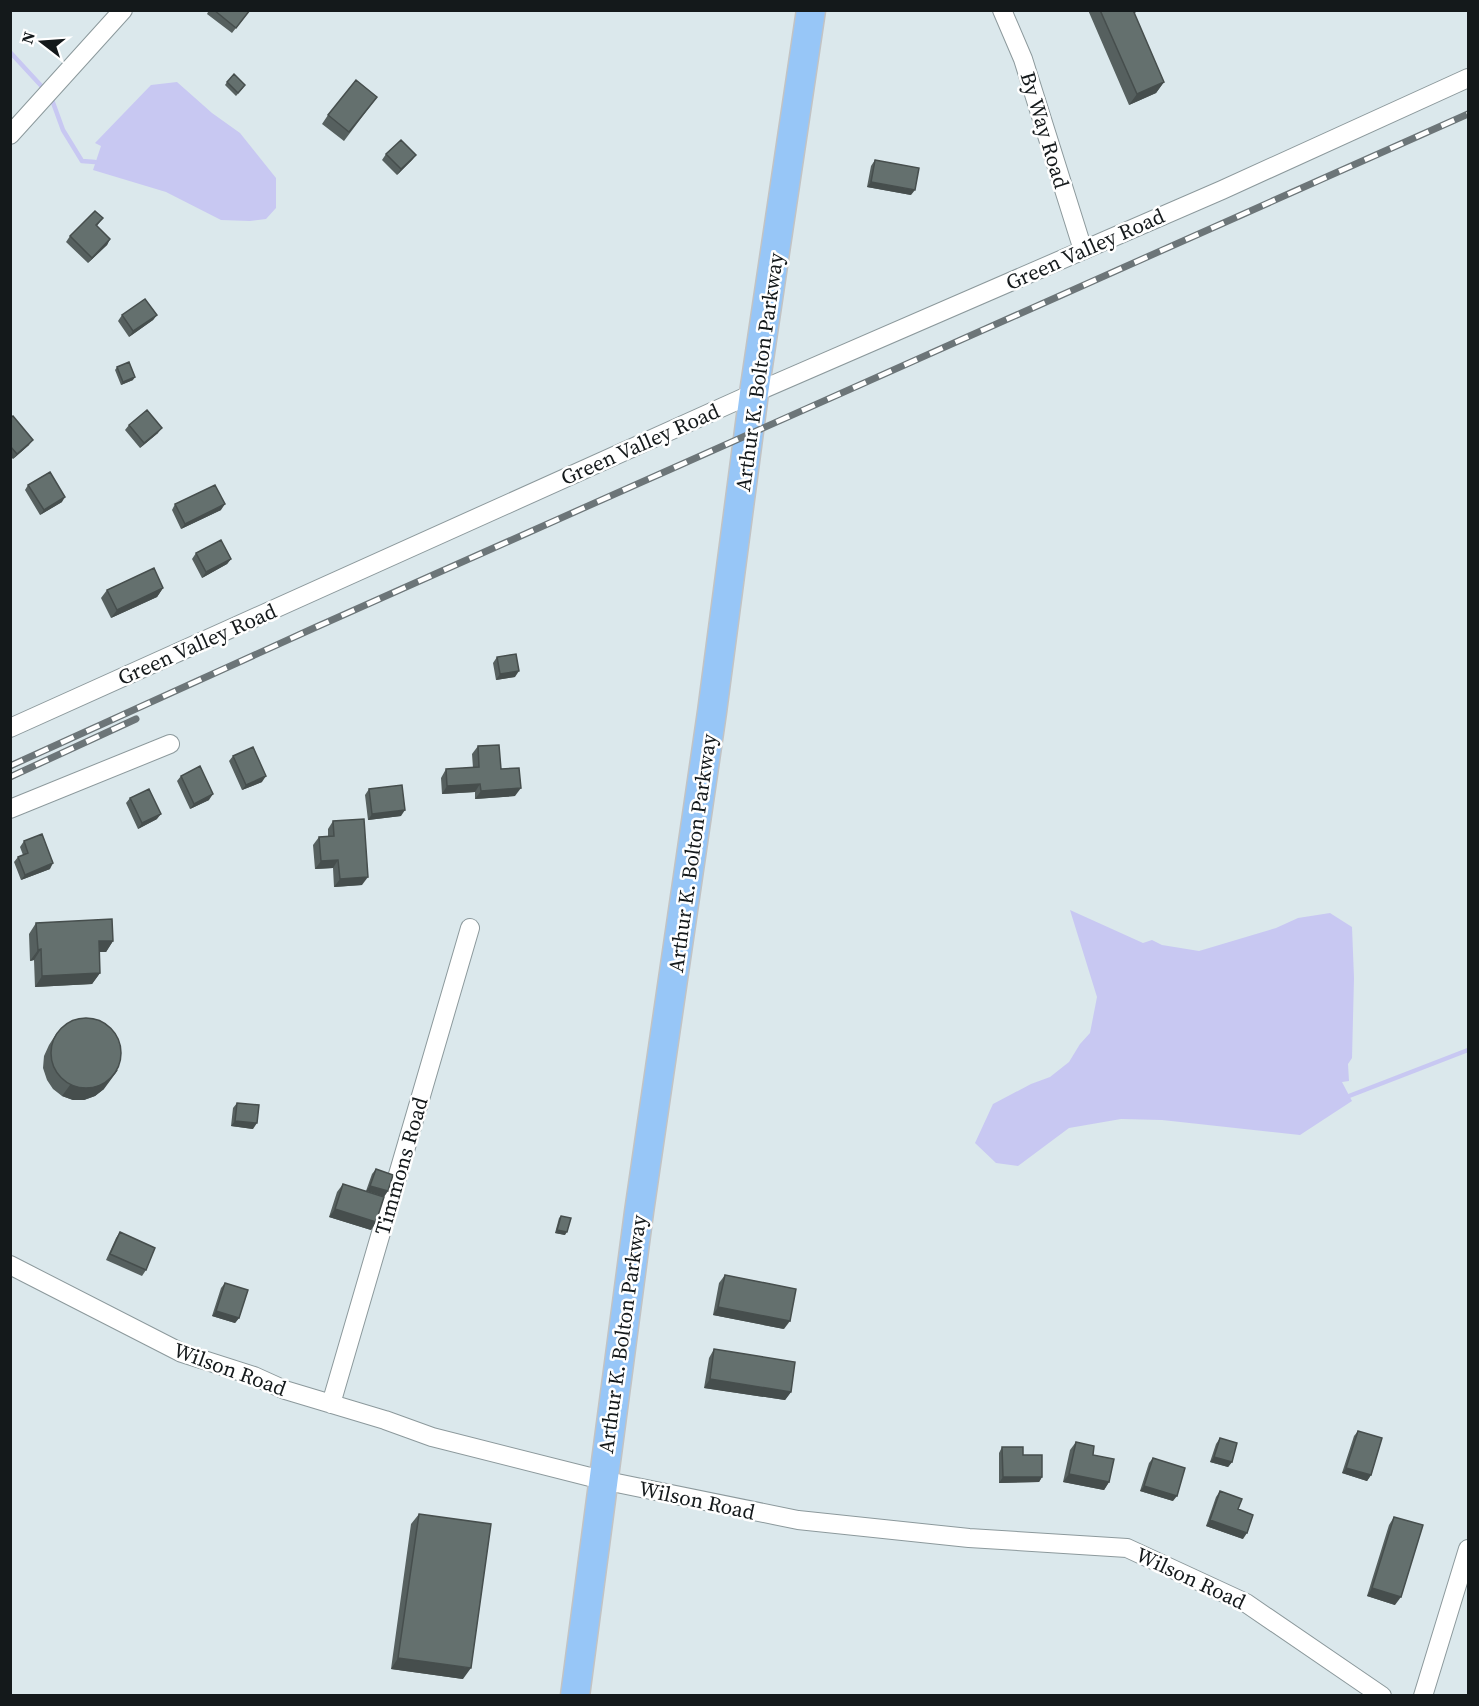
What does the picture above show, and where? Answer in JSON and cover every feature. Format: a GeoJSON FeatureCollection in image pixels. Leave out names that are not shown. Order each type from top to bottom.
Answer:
{"type":"FeatureCollection","features":[{"type":"Feature","properties":{"kind":"main road","name":"Arthur K. Bolton Parkway"},"geometry":{"type":"LineString","coordinates":[[574,1695],[639,1212],[712,712],[754,393],[811,10]]}},
{"type":"Feature","properties":{"kind":"street"},"geometry":{"type":"LineString","coordinates":[[10,135],[123,10]]}},
{"type":"Feature","properties":{"kind":"street","name":"By Way Road"},"geometry":{"type":"LineString","coordinates":[[1002,10],[1023,59],[1083,250]]}},
{"type":"Feature","properties":{"kind":"street","name":"Green Valley Road"},"geometry":{"type":"LineString","coordinates":[[10,728],[754,393],[1083,250],[1468,78]]}},
{"type":"Feature","properties":{"kind":"street"},"geometry":{"type":"LineString","coordinates":[[10,809],[170,744]]}},
{"type":"Feature","properties":{"kind":"street","name":"Timmons Road"},"geometry":{"type":"LineString","coordinates":[[331,1404],[470,928]]}},
{"type":"Feature","properties":{"kind":"street","name":"Wilson Road"},"geometry":{"type":"LineString","coordinates":[[10,1265],[182,1353],[254,1376],[285,1390],[385,1420],[432,1437],[602,1480],[798,1520],[969,1538],[1127,1548],[1246,1603],[1382,1695]]}},
{"type":"Feature","properties":{"kind":"street"},"geometry":{"type":"LineString","coordinates":[[1423,1695],[1468,1549]]}},
{"type":"Feature","properties":{"kind":"water"},"geometry":{"type":"Polygon","coordinates":[[[177,82],[212,113],[240,133],[276,178],[276,208],[266,219],[221,220],[166,192],[93,170],[101,146],[95,143],[151,85],[177,82]]]}},
{"type":"Feature","properties":{"kind":"water"},"geometry":{"type":"Polygon","coordinates":[[[1070,910],[1143,943],[1152,940],[1162,945],[1199,951],[1276,928],[1298,918],[1330,913],[1352,927],[1354,978],[1352,1058],[1348,1064],[1349,1081],[1342,1082],[1352,1101],[1300,1135],[1162,1120],[1121,1119],[1069,1128],[1018,1166],[996,1163],[975,1143],[993,1104],[1031,1084],[1050,1077],[1069,1062],[1090,1033],[1097,997],[1070,910]]]}},
{"type":"Feature","properties":{"kind":"building"},"geometry":{"type":"Polygon","coordinates":[[[214,10],[250,10],[236,28],[214,10]]]}},
{"type":"Feature","properties":{"kind":"building"},"geometry":{"type":"Polygon","coordinates":[[[1100,10],[1133,10],[1164,82],[1137,94],[1100,10]]]}},
{"type":"Feature","properties":{"kind":"building"},"geometry":{"type":"Polygon","coordinates":[[[234,74],[245,85],[238,93],[227,82],[234,74]]]}},
{"type":"Feature","properties":{"kind":"building"},"geometry":{"type":"Polygon","coordinates":[[[356,80],[377,97],[349,132],[328,115],[356,80]]]}},
{"type":"Feature","properties":{"kind":"building"},"geometry":{"type":"Polygon","coordinates":[[[401,140],[416,155],[401,169],[386,154],[401,140]]]}},
{"type":"Feature","properties":{"kind":"building"},"geometry":{"type":"Polygon","coordinates":[[[875,160],[919,168],[915,190],[871,182],[875,160]]]}},
{"type":"Feature","properties":{"kind":"building"},"geometry":{"type":"Polygon","coordinates":[[[95,211],[103,218],[96,225],[110,239],[92,258],[70,236],[95,211]]]}},
{"type":"Feature","properties":{"kind":"building"},"geometry":{"type":"Polygon","coordinates":[[[145,299],[157,315],[133,331],[122,315],[145,299]]]}},
{"type":"Feature","properties":{"kind":"building"},"geometry":{"type":"Polygon","coordinates":[[[129,362],[135,377],[123,382],[117,367],[129,362]]]}},
{"type":"Feature","properties":{"kind":"building"},"geometry":{"type":"Polygon","coordinates":[[[147,410],[162,428],[144,443],[129,425],[147,410]]]}},
{"type":"Feature","properties":{"kind":"building"},"geometry":{"type":"Polygon","coordinates":[[[13,416],[33,440],[17,454],[10,446],[10,418],[13,416]]]}},
{"type":"Feature","properties":{"kind":"building"},"geometry":{"type":"Polygon","coordinates":[[[50,472],[65,497],[44,510],[28,485],[50,472]]]}},
{"type":"Feature","properties":{"kind":"building"},"geometry":{"type":"Polygon","coordinates":[[[215,485],[225,504],[185,524],[175,504],[215,485]]]}},
{"type":"Feature","properties":{"kind":"building"},"geometry":{"type":"Polygon","coordinates":[[[221,540],[231,559],[206,572],[196,553],[221,540]]]}},
{"type":"Feature","properties":{"kind":"building"},"geometry":{"type":"Polygon","coordinates":[[[154,568],[163,588],[117,610],[107,590],[154,568]]]}},
{"type":"Feature","properties":{"kind":"building"},"geometry":{"type":"Polygon","coordinates":[[[516,654],[519,671],[500,674],[497,657],[516,654]]]}},
{"type":"Feature","properties":{"kind":"building"},"geometry":{"type":"Polygon","coordinates":[[[499,745],[501,769],[519,768],[521,788],[481,791],[480,784],[447,786],[446,769],[479,767],[478,746],[499,745]]]}},
{"type":"Feature","properties":{"kind":"building"},"geometry":{"type":"Polygon","coordinates":[[[253,747],[266,776],[246,785],[233,756],[253,747]]]}},
{"type":"Feature","properties":{"kind":"building"},"geometry":{"type":"Polygon","coordinates":[[[200,766],[213,794],[194,804],[181,776],[200,766]]]}},
{"type":"Feature","properties":{"kind":"building"},"geometry":{"type":"Polygon","coordinates":[[[402,785],[405,810],[372,814],[369,789],[402,785]]]}},
{"type":"Feature","properties":{"kind":"building"},"geometry":{"type":"Polygon","coordinates":[[[149,789],[161,814],[142,823],[130,798],[149,789]]]}},
{"type":"Feature","properties":{"kind":"building"},"geometry":{"type":"Polygon","coordinates":[[[364,819],[368,877],[340,879],[338,860],[321,861],[319,837],[334,836],[333,821],[364,819]]]}},
{"type":"Feature","properties":{"kind":"building"},"geometry":{"type":"Polygon","coordinates":[[[42,834],[53,863],[25,875],[18,857],[28,853],[24,841],[42,834]]]}},
{"type":"Feature","properties":{"kind":"building"},"geometry":{"type":"Polygon","coordinates":[[[112,919],[113,941],[99,941],[100,973],[42,976],[41,949],[38,950],[36,923],[112,919]]]}},
{"type":"Feature","properties":{"kind":"building"},"geometry":{"type":"Polygon","coordinates":[[[93,1018],[106,1024],[115,1033],[119,1039],[121,1053],[119,1067],[111,1078],[100,1086],[79,1088],[61,1078],[53,1067],[51,1046],[61,1028],[72,1020],[93,1018]]]}},
{"type":"Feature","properties":{"kind":"building"},"geometry":{"type":"Polygon","coordinates":[[[237,1103],[259,1105],[257,1123],[235,1121],[237,1103]]]}},
{"type":"Feature","properties":{"kind":"building"},"geometry":{"type":"Polygon","coordinates":[[[376,1169],[393,1175],[388,1191],[370,1186],[376,1169]]]}},
{"type":"Feature","properties":{"kind":"building"},"geometry":{"type":"Polygon","coordinates":[[[343,1184],[384,1197],[376,1222],[335,1209],[343,1184]]]}},
{"type":"Feature","properties":{"kind":"building"},"geometry":{"type":"Polygon","coordinates":[[[561,1216],[571,1218],[567,1232],[557,1230],[561,1216]]]}},
{"type":"Feature","properties":{"kind":"building"},"geometry":{"type":"Polygon","coordinates":[[[120,1232],[155,1248],[146,1270],[110,1254],[120,1232]]]}},
{"type":"Feature","properties":{"kind":"building"},"geometry":{"type":"Polygon","coordinates":[[[725,1275],[796,1289],[790,1321],[718,1307],[725,1275]]]}},
{"type":"Feature","properties":{"kind":"building"},"geometry":{"type":"Polygon","coordinates":[[[225,1283],[248,1290],[239,1318],[216,1311],[225,1283]]]}},
{"type":"Feature","properties":{"kind":"building"},"geometry":{"type":"Polygon","coordinates":[[[714,1349],[795,1362],[791,1392],[710,1379],[714,1349]]]}},
{"type":"Feature","properties":{"kind":"building"},"geometry":{"type":"Polygon","coordinates":[[[1358,1431],[1382,1438],[1371,1475],[1346,1468],[1358,1431]]]}},
{"type":"Feature","properties":{"kind":"building"},"geometry":{"type":"Polygon","coordinates":[[[1220,1438],[1237,1443],[1232,1462],[1214,1457],[1220,1438]]]}},
{"type":"Feature","properties":{"kind":"building"},"geometry":{"type":"Polygon","coordinates":[[[1076,1442],[1094,1446],[1093,1455],[1114,1459],[1109,1482],[1069,1474],[1076,1442]]]}},
{"type":"Feature","properties":{"kind":"building"},"geometry":{"type":"Polygon","coordinates":[[[1002,1447],[1023,1447],[1023,1455],[1042,1455],[1042,1477],[1003,1477],[1002,1447]]]}},
{"type":"Feature","properties":{"kind":"building"},"geometry":{"type":"Polygon","coordinates":[[[1153,1458],[1185,1468],[1177,1496],[1144,1486],[1153,1458]]]}},
{"type":"Feature","properties":{"kind":"building"},"geometry":{"type":"Polygon","coordinates":[[[1220,1491],[1242,1499],[1238,1509],[1253,1515],[1247,1533],[1210,1520],[1220,1491]]]}},
{"type":"Feature","properties":{"kind":"building"},"geometry":{"type":"Polygon","coordinates":[[[419,1514],[491,1524],[471,1668],[398,1658],[419,1514]]]}},
{"type":"Feature","properties":{"kind":"building"},"geometry":{"type":"Polygon","coordinates":[[[1394,1517],[1423,1525],[1401,1597],[1372,1588],[1394,1517]]]}},
{"type":"Feature","properties":{"kind":"waterway"},"geometry":{"type":"LineString","coordinates":[[10,52],[46,91]]}},
{"type":"Feature","properties":{"kind":"waterway"},"geometry":{"type":"LineString","coordinates":[[51,97],[63,130],[82,161],[95,162]]}},
{"type":"Feature","properties":{"kind":"waterway"},"geometry":{"type":"LineString","coordinates":[[1349,1096],[1468,1050]]}},
{"type":"Feature","properties":{"kind":"railway"},"geometry":{"type":"LineString","coordinates":[[10,766],[314,628],[1468,114]]}},
{"type":"Feature","properties":{"kind":"railway"},"geometry":{"type":"LineString","coordinates":[[10,777],[136,719]]}}]}
